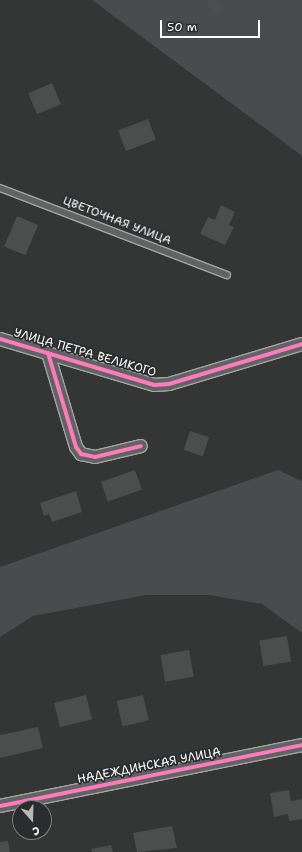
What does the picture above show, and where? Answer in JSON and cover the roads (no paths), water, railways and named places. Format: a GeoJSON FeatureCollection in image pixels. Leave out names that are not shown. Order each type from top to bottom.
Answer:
{"type":"FeatureCollection","features":[{"type":"Feature","properties":{"kind":"street","name":"УЛИЦА ПЕТРА ВЕЛИКОГО"},"geometry":{"type":"LineString","coordinates":[[0,339],[154,385],[169,384],[302,344]]}},
{"type":"Feature","properties":{"kind":"street"},"geometry":{"type":"LineString","coordinates":[[48,353],[76,447],[81,454],[95,457],[141,446]]}},
{"type":"Feature","properties":{"kind":"street","name":"НАДЕЖДИНСКАЯ УЛИЦА"},"geometry":{"type":"LineString","coordinates":[[0,806],[302,745]]}},
{"type":"Feature","properties":{"kind":"lane","name":"ЦВЕТОЧНАЯ УЛИЦА"},"geometry":{"type":"LineString","coordinates":[[0,188],[227,275]]}}]}
